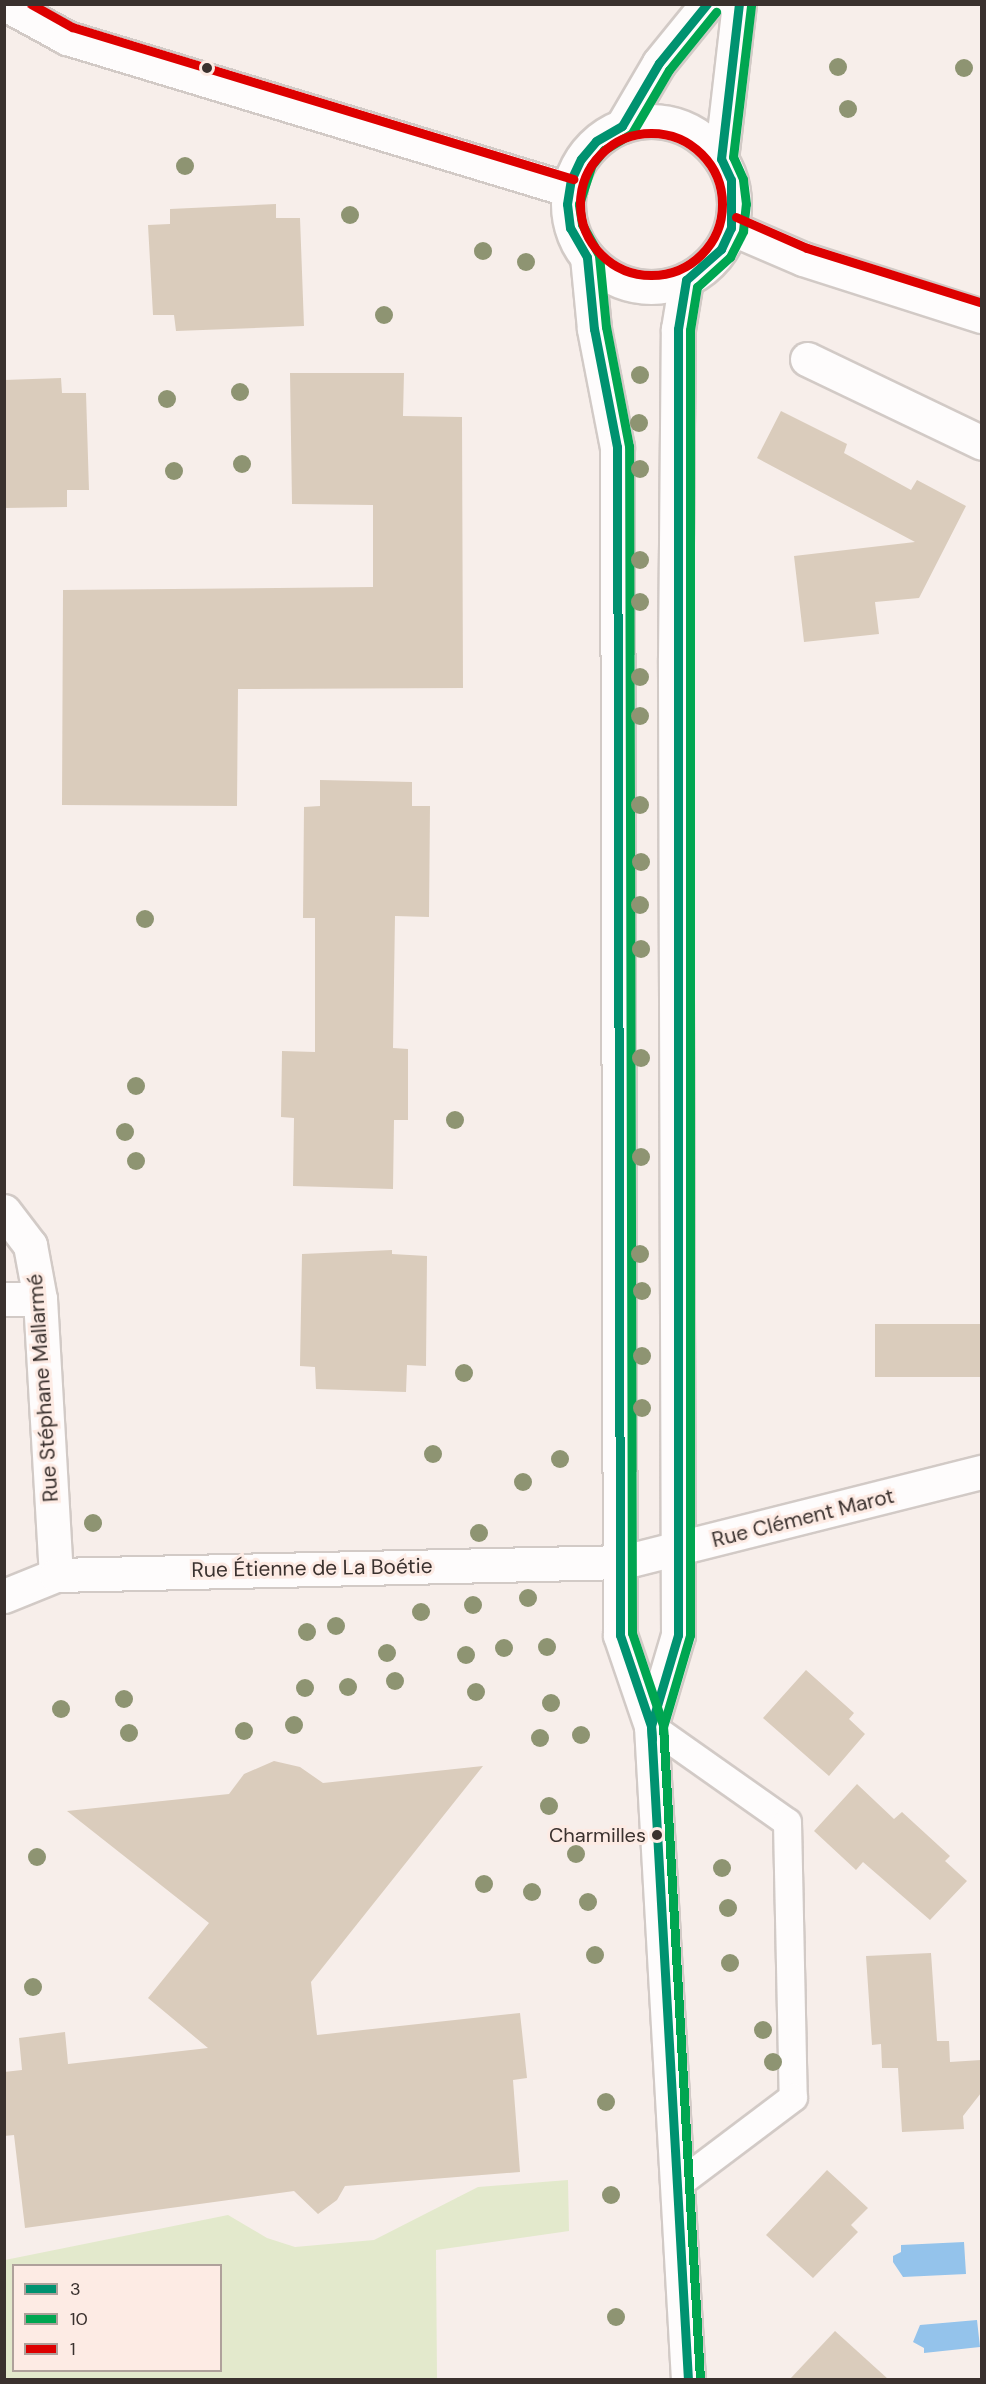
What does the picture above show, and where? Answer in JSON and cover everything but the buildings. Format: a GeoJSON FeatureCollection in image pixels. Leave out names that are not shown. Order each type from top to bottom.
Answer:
{"type":"FeatureCollection","features":[{"type":"Feature","properties":{"kind":"street"},"geometry":{"type":"LineString","coordinates":[[4,4],[67,38],[570,190]]}},
{"type":"Feature","properties":{"kind":"street"},"geometry":{"type":"LineString","coordinates":[[622,126],[659,63],[707,4]]}},
{"type":"Feature","properties":{"kind":"street"},"geometry":{"type":"LineString","coordinates":[[721,159],[739,4]]}},
{"type":"Feature","properties":{"kind":"street"},"geometry":{"type":"LineString","coordinates":[[586,257],[616,280],[639,287],[663,287],[686,280],[705,267],[721,249],[731,228],[735,204],[731,180],[721,159],[706,141],[686,128],[663,121],[622,126],[597,141],[581,159],[570,190],[570,228],[586,257],[594,329],[617,447],[623,1562],[621,1635],[651,1726],[675,2186],[688,2379]]}},
{"type":"Feature","properties":{"kind":"street"},"geometry":{"type":"LineString","coordinates":[[731,228],[803,259],[981,316]]}},
{"type":"Feature","properties":{"kind":"street"},"geometry":{"type":"LineString","coordinates":[[651,1726],[678,1635],[675,658],[678,329],[686,280]]}},
{"type":"Feature","properties":{"kind":"street"},"geometry":{"type":"LineString","coordinates":[[807,359],[981,443]]}},
{"type":"Feature","properties":{"kind":"street","name":"Rue Stéphane Mallarmé"},"geometry":{"type":"LineString","coordinates":[[4,1211],[30,1245],[40,1299],[56,1575]]}},
{"type":"Feature","properties":{"kind":"street"},"geometry":{"type":"LineString","coordinates":[[4,1299],[40,1299]]}},
{"type":"Feature","properties":{"kind":"street","name":"Rue Clément Marot"},"geometry":{"type":"LineString","coordinates":[[623,1562],[981,1472]]}},
{"type":"Feature","properties":{"kind":"street","name":"Rue Étienne de La Boétie"},"geometry":{"type":"LineString","coordinates":[[4,1596],[56,1575],[623,1562]]}},
{"type":"Feature","properties":{"kind":"lane"},"geometry":{"type":"LineString","coordinates":[[651,1726],[787,1821],[793,2097],[675,2186]]}},
{"type":"Feature","properties":{"kind":"green space"},"geometry":{"type":"Polygon","coordinates":[[[568,2180],[569,2231],[436,2250],[437,2379],[5,2379],[5,2260],[228,2215],[267,2238],[295,2247],[374,2240],[478,2187],[568,2180]]]}},
{"type":"Feature","properties":{"kind":"water"},"geometry":{"type":"Polygon","coordinates":[[[964,2242],[966,2274],[903,2277],[893,2262],[893,2256],[901,2252],[901,2245],[964,2242]]]}},
{"type":"Feature","properties":{"kind":"water"},"geometry":{"type":"Polygon","coordinates":[[[977,2320],[980,2347],[924,2353],[924,2348],[913,2342],[920,2325],[977,2320]]]}},
{"type":"Feature","properties":{"kind":"transit line","name":"1"},"geometry":{"type":"LineString","coordinates":[[31,4],[72,27],[573,179]]}},
{"type":"Feature","properties":{"kind":"transit line","name":"3"},"geometry":{"type":"LineString","coordinates":[[688,2380],[651,1726],[620,1635],[617,447],[594,329],[587,257],[570,228],[567,204],[571,180],[581,159],[596,141],[622,126],[659,63],[707,4]]}},
{"type":"Feature","properties":{"kind":"transit line","name":"3"},"geometry":{"type":"LineString","coordinates":[[652,1739],[651,1726],[678,1635],[678,329],[686,280],[721,249],[731,228],[731,180],[721,159],[739,4]]}},
{"type":"Feature","properties":{"kind":"transit line","name":"10"},"geometry":{"type":"LineString","coordinates":[[664,1738],[663,1727],[690,1635],[690,330],[697,287],[730,257],[743,231],[746,204],[743,179],[733,157],[751,5]]}},
{"type":"Feature","properties":{"kind":"transit line","name":"10"},"geometry":{"type":"LineString","coordinates":[[700,2379],[663,1725],[632,1633],[629,446],[606,327],[599,255],[582,224],[579,204],[591,166],[604,150],[632,133],[669,70],[716,12]]}},
{"type":"Feature","properties":{"kind":"transit line","name":"1"},"geometry":{"type":"LineString","coordinates":[[651,133],[678,138],[701,154],[717,177],[722,204],[717,231],[701,254],[678,270],[651,275],[624,270],[601,254],[585,231],[580,204],[585,177],[601,154],[624,138],[651,133]]}},
{"type":"Feature","properties":{"kind":"transit line","name":"1"},"geometry":{"type":"LineString","coordinates":[[736,217],[807,248],[982,303]]}},
{"type":"Feature","properties":{"kind":"place","name":"Charmilles"},"geometry":{"type":"Point","coordinates":[657,1835]}}]}
